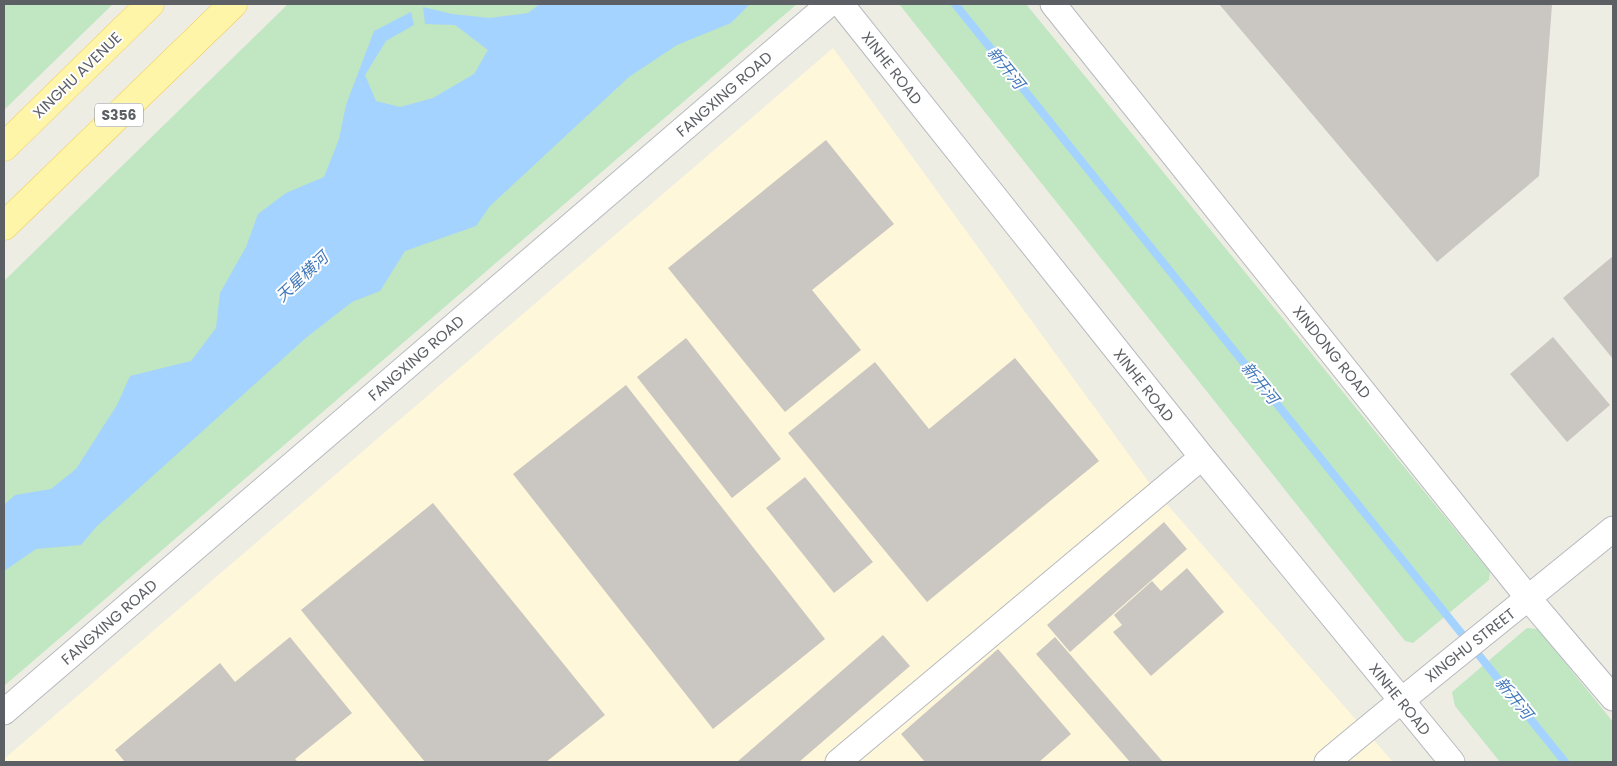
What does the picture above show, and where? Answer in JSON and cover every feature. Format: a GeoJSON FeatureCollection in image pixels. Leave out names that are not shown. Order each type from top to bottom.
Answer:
{"type":"FeatureCollection","features":[{"type":"Feature","properties":{"kind":"main road","name":"XINGHU AVENUE"},"geometry":{"type":"LineString","coordinates":[[4,147],[150,4]]}},
{"type":"Feature","properties":{"kind":"main road","name":"S356"},"geometry":{"type":"LineString","coordinates":[[4,226],[233,4]]}},
{"type":"Feature","properties":{"kind":"street","name":"FANGXING ROAD"},"geometry":{"type":"LineString","coordinates":[[4,712],[829,4]]}},
{"type":"Feature","properties":{"kind":"street","name":"XINHE ROAD"},"geometry":{"type":"LineString","coordinates":[[842,4],[1202,457],[1452,762]]}},
{"type":"Feature","properties":{"kind":"street","name":"XINDONG ROAD"},"geometry":{"type":"LineString","coordinates":[[1053,4],[1529,598],[1613,698]]}},
{"type":"Feature","properties":{"kind":"street"},"geometry":{"type":"LineString","coordinates":[[838,762],[1202,457]]}},
{"type":"Feature","properties":{"kind":"street","name":"XINGHU STREET"},"geometry":{"type":"LineString","coordinates":[[1327,762],[1613,529]]}},
{"type":"Feature","properties":{"kind":"shaded area"},"geometry":{"type":"Polygon","coordinates":[[[833,48],[1156,492],[1393,762],[4,762],[4,759],[833,48]]]}},
{"type":"Feature","properties":{"kind":"green space"},"geometry":{"type":"Polygon","coordinates":[[[4,4],[113,4],[4,110],[4,4]]]}},
{"type":"Feature","properties":{"kind":"green space"},"geometry":{"type":"Polygon","coordinates":[[[288,4],[797,4],[4,686],[4,281],[288,4]]]}},
{"type":"Feature","properties":{"kind":"green space"},"geometry":{"type":"Polygon","coordinates":[[[899,4],[1026,4],[1490,572],[1489,580],[1413,643],[1405,641],[899,4]]]}},
{"type":"Feature","properties":{"kind":"green space"},"geometry":{"type":"Polygon","coordinates":[[[1527,628],[1538,629],[1613,722],[1613,762],[1500,762],[1455,706],[1452,692],[1527,628]]]}},
{"type":"Feature","properties":{"kind":"water","name":"天星横河"},"geometry":{"type":"Polygon","coordinates":[[[540,4],[750,4],[731,23],[677,45],[629,77],[490,206],[476,226],[405,251],[380,291],[352,302],[307,337],[96,527],[81,545],[36,549],[4,571],[4,505],[15,495],[51,489],[76,469],[117,405],[130,376],[191,361],[216,328],[220,293],[246,247],[258,214],[286,193],[324,177],[339,139],[346,105],[374,31],[411,12],[414,25],[386,41],[365,75],[376,101],[400,107],[433,98],[474,74],[488,50],[455,25],[425,24],[423,7],[452,14],[490,18],[528,13],[540,4]]]}},
{"type":"Feature","properties":{"kind":"building"},"geometry":{"type":"Polygon","coordinates":[[[1219,4],[1554,4],[1552,5],[1539,176],[1437,262],[1219,4]]]}},
{"type":"Feature","properties":{"kind":"building"},"geometry":{"type":"Polygon","coordinates":[[[826,140],[894,224],[812,290],[861,350],[785,412],[668,268],[826,140]]]}},
{"type":"Feature","properties":{"kind":"building"},"geometry":{"type":"Polygon","coordinates":[[[1613,256],[1613,359],[1563,298],[1613,256]]]}},
{"type":"Feature","properties":{"kind":"building"},"geometry":{"type":"Polygon","coordinates":[[[1553,337],[1610,405],[1567,442],[1510,374],[1553,337]]]}},
{"type":"Feature","properties":{"kind":"building"},"geometry":{"type":"Polygon","coordinates":[[[686,338],[781,459],[732,498],[637,377],[686,338]]]}},
{"type":"Feature","properties":{"kind":"building"},"geometry":{"type":"Polygon","coordinates":[[[1015,358],[1099,461],[927,602],[788,433],[875,362],[929,429],[1015,358]]]}},
{"type":"Feature","properties":{"kind":"building"},"geometry":{"type":"Polygon","coordinates":[[[626,385],[825,639],[713,729],[513,474],[626,385]]]}},
{"type":"Feature","properties":{"kind":"building"},"geometry":{"type":"Polygon","coordinates":[[[805,477],[873,562],[834,593],[766,508],[805,477]]]}},
{"type":"Feature","properties":{"kind":"building"},"geometry":{"type":"Polygon","coordinates":[[[433,503],[605,715],[546,762],[425,762],[301,610],[433,503]]]}},
{"type":"Feature","properties":{"kind":"building"},"geometry":{"type":"Polygon","coordinates":[[[1164,522],[1187,549],[1070,652],[1047,625],[1164,522]]]}},
{"type":"Feature","properties":{"kind":"building"},"geometry":{"type":"Polygon","coordinates":[[[1187,568],[1224,612],[1151,676],[1113,632],[1122,625],[1114,615],[1152,581],[1161,591],[1187,568]]]}},
{"type":"Feature","properties":{"kind":"building"},"geometry":{"type":"Polygon","coordinates":[[[883,635],[910,666],[799,762],[737,762],[883,635]]]}},
{"type":"Feature","properties":{"kind":"building"},"geometry":{"type":"Polygon","coordinates":[[[290,637],[352,713],[295,759],[298,762],[125,762],[115,750],[220,663],[235,682],[290,637]]]}},
{"type":"Feature","properties":{"kind":"building"},"geometry":{"type":"Polygon","coordinates":[[[1055,637],[1163,762],[1130,762],[1036,654],[1055,637]]]}},
{"type":"Feature","properties":{"kind":"building"},"geometry":{"type":"Polygon","coordinates":[[[998,649],[1071,734],[1039,762],[925,762],[901,734],[998,649]]]}},
{"type":"Feature","properties":{"kind":"waterway","name":"新开河"},"geometry":{"type":"LineString","coordinates":[[955,4],[1565,762]]}}]}
